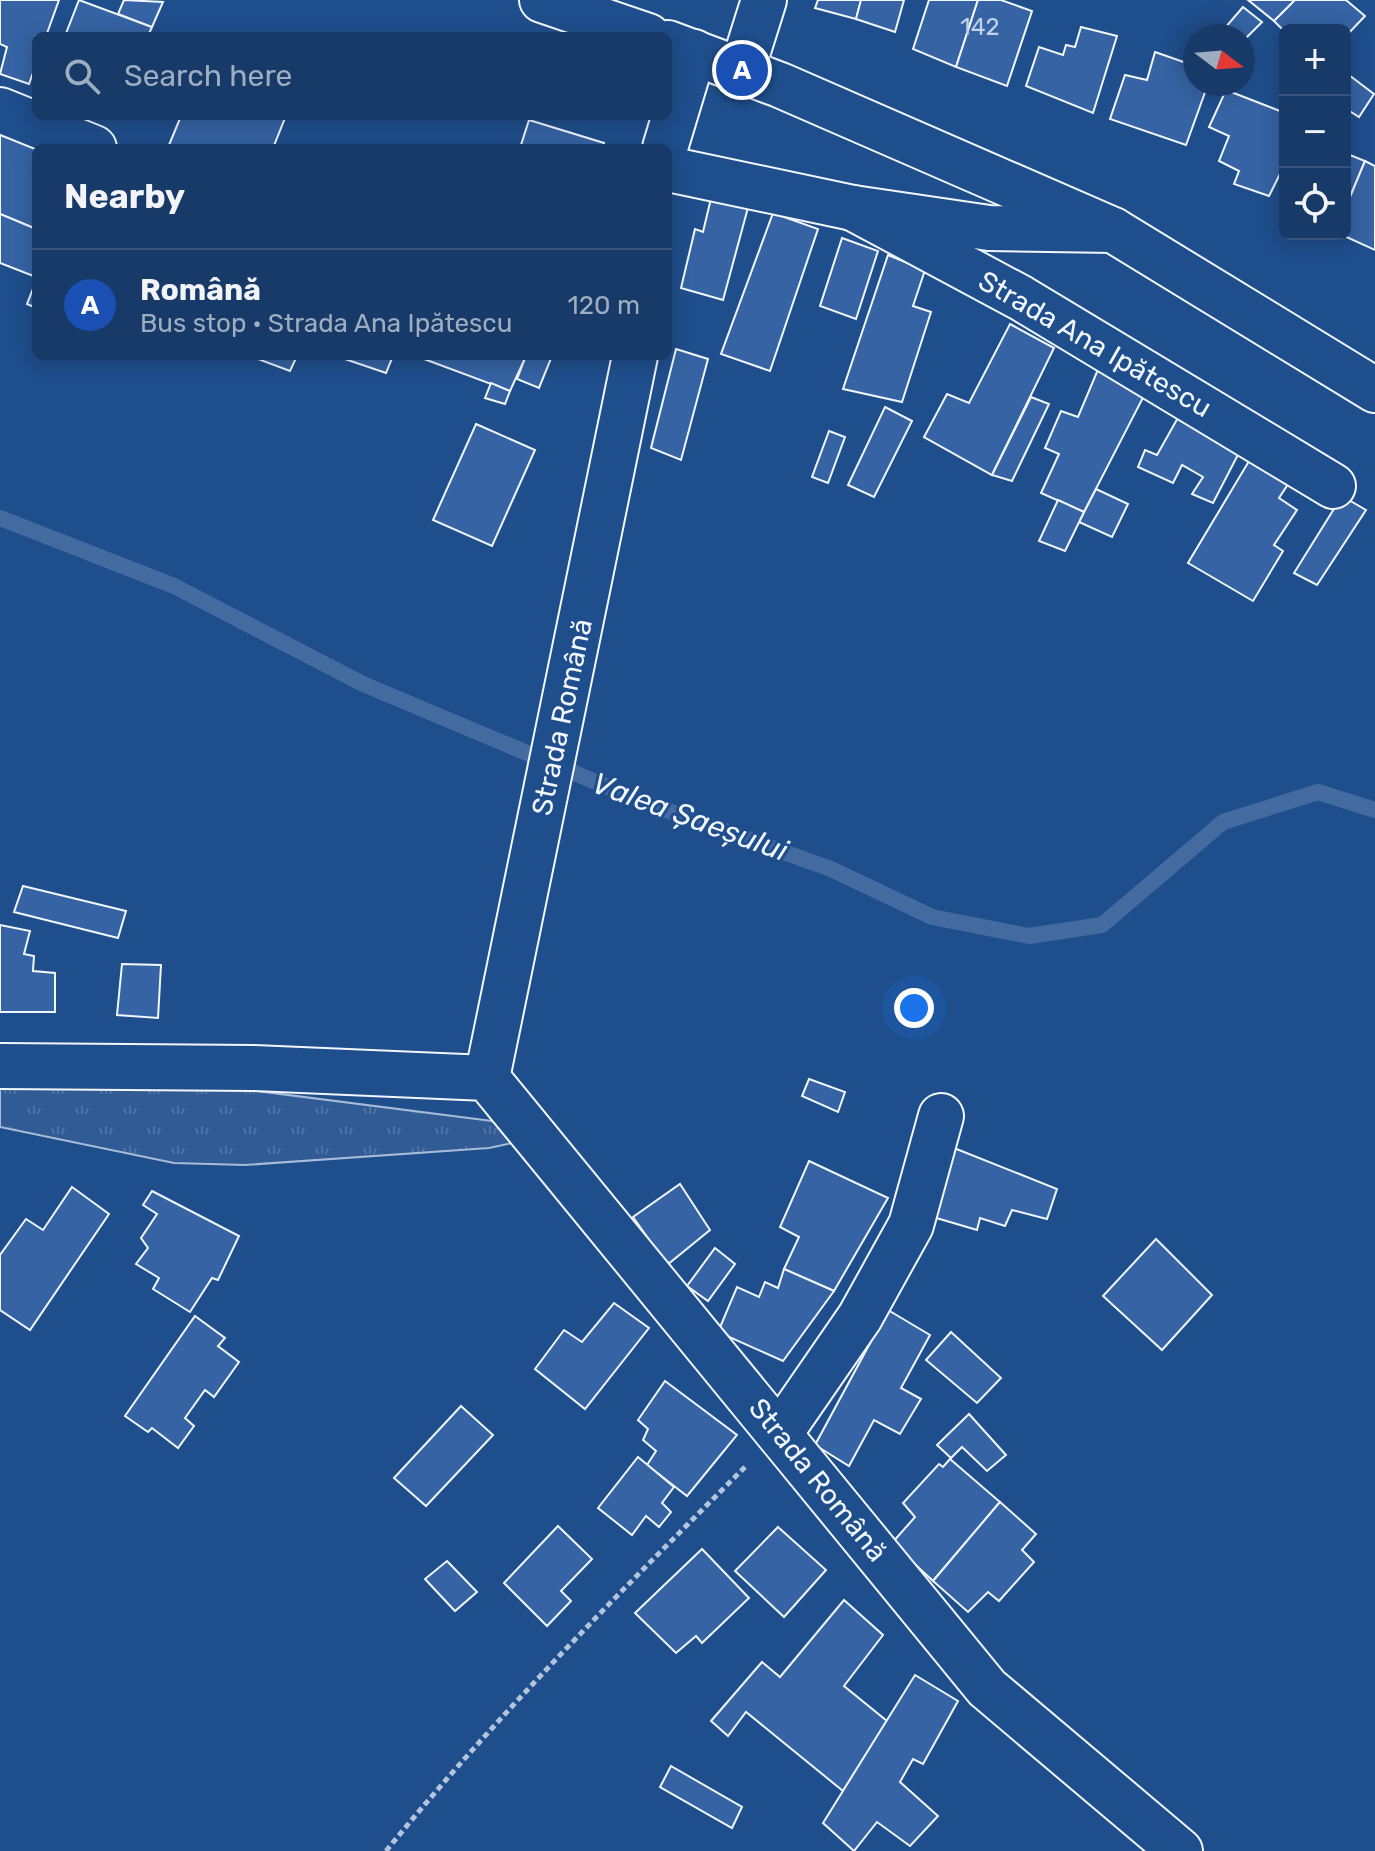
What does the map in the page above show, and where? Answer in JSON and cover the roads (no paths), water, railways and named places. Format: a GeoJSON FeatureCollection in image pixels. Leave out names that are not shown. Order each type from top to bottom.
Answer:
{"type":"FeatureCollection","features":[{"type":"Feature","properties":{"kind":"street"},"geometry":{"type":"LineString","coordinates":[[542,0],[636,32]]}},
{"type":"Feature","properties":{"kind":"street"},"geometry":{"type":"LineString","coordinates":[[742,70],[764,0]]}},
{"type":"Feature","properties":{"kind":"street"},"geometry":{"type":"LineString","coordinates":[[672,104],[681,47],[742,70],[1113,230],[1375,390]]}},
{"type":"Feature","properties":{"kind":"street"},"geometry":{"type":"LineString","coordinates":[[0,110],[84,144]]}},
{"type":"Feature","properties":{"kind":"street"},"geometry":{"type":"LineString","coordinates":[[666,144],[669,120]]}},
{"type":"Feature","properties":{"kind":"street","name":"Strada Ana Ipătescu"},"geometry":{"type":"LineString","coordinates":[[672,170],[853,208],[989,228],[1113,230]]}},
{"type":"Feature","properties":{"kind":"street","name":"Strada Ana Ipătescu"},"geometry":{"type":"LineString","coordinates":[[853,208],[1021,298],[1333,486]]}},
{"type":"Feature","properties":{"kind":"street","name":"Strada Română"},"geometry":{"type":"LineString","coordinates":[[634,360],[487,1078],[987,1688],[1180,1851]]}},
{"type":"Feature","properties":{"kind":"street"},"geometry":{"type":"LineString","coordinates":[[0,1066],[254,1068],[487,1078]]}},
{"type":"Feature","properties":{"kind":"street"},"geometry":{"type":"LineString","coordinates":[[780,1433],[860,1317],[911,1225],[941,1116]]}},
{"type":"Feature","properties":{"kind":"waterway","name":"Valea Șaeșului"},"geometry":{"type":"LineString","coordinates":[[0,518],[174,586],[363,684],[641,801],[831,869],[932,917],[1029,936],[1102,925],[1223,822],[1318,792],[1375,810]]}},
{"type":"Feature","properties":{"kind":"place","name":"Română"},"geometry":{"type":"Point","coordinates":[742,70]}}]}
